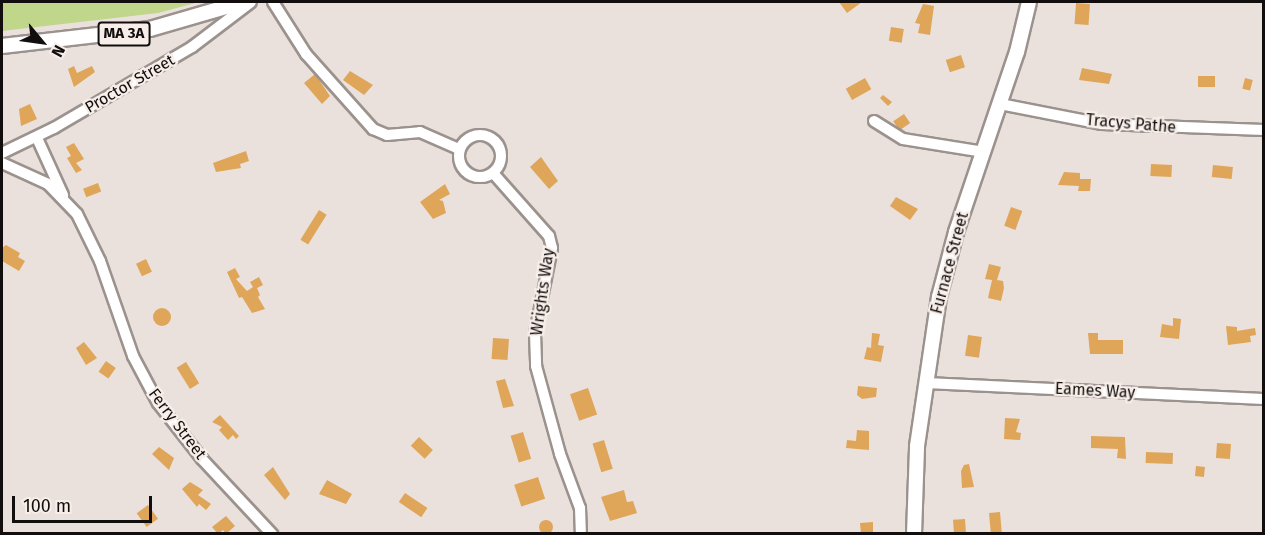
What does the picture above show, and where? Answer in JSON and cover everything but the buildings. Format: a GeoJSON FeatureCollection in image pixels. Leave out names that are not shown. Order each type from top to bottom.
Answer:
{"type":"FeatureCollection","features":[{"type":"Feature","properties":{"kind":"main road","name":"MA 3A"},"geometry":{"type":"LineString","coordinates":[[2,46],[150,29],[243,2]]}},
{"type":"Feature","properties":{"kind":"main road","name":"Furnace Street"},"geometry":{"type":"LineString","coordinates":[[914,534],[915,464],[944,275],[1000,104],[1029,2]]}},
{"type":"Feature","properties":{"kind":"street","name":"Proctor Street"},"geometry":{"type":"LineString","coordinates":[[2,153],[37,138],[198,44],[251,2]]}},
{"type":"Feature","properties":{"kind":"street"},"geometry":{"type":"LineString","coordinates":[[273,2],[306,54],[373,129],[387,135],[420,132],[459,149]]}},
{"type":"Feature","properties":{"kind":"street","name":"Tracys Pathe"},"geometry":{"type":"LineString","coordinates":[[1000,104],[1110,125],[1263,130]]}},
{"type":"Feature","properties":{"kind":"street"},"geometry":{"type":"LineString","coordinates":[[874,121],[903,139],[984,152]]}},
{"type":"Feature","properties":{"kind":"street"},"geometry":{"type":"LineString","coordinates":[[476,135],[492,139],[501,158],[493,173],[483,178],[467,174],[458,160],[459,149],[476,135]]}},
{"type":"Feature","properties":{"kind":"street","name":"Ferry Street"},"geometry":{"type":"LineString","coordinates":[[37,138],[65,200],[96,249],[133,356],[158,403],[202,459],[272,534]]}},
{"type":"Feature","properties":{"kind":"street","name":"Ferry Street"},"geometry":{"type":"LineString","coordinates":[[2,163],[36,176],[65,200]]}},
{"type":"Feature","properties":{"kind":"street","name":"Wrights Way"},"geometry":{"type":"LineString","coordinates":[[493,173],[549,236],[552,248],[535,333],[536,366],[560,454],[580,508],[580,534]]}},
{"type":"Feature","properties":{"kind":"street","name":"Eames Way"},"geometry":{"type":"LineString","coordinates":[[926,383],[1263,399]]}},
{"type":"Feature","properties":{"kind":"green space"},"geometry":{"type":"Polygon","coordinates":[[[2,2],[199,2],[158,13],[2,31],[2,2]]]}}]}
